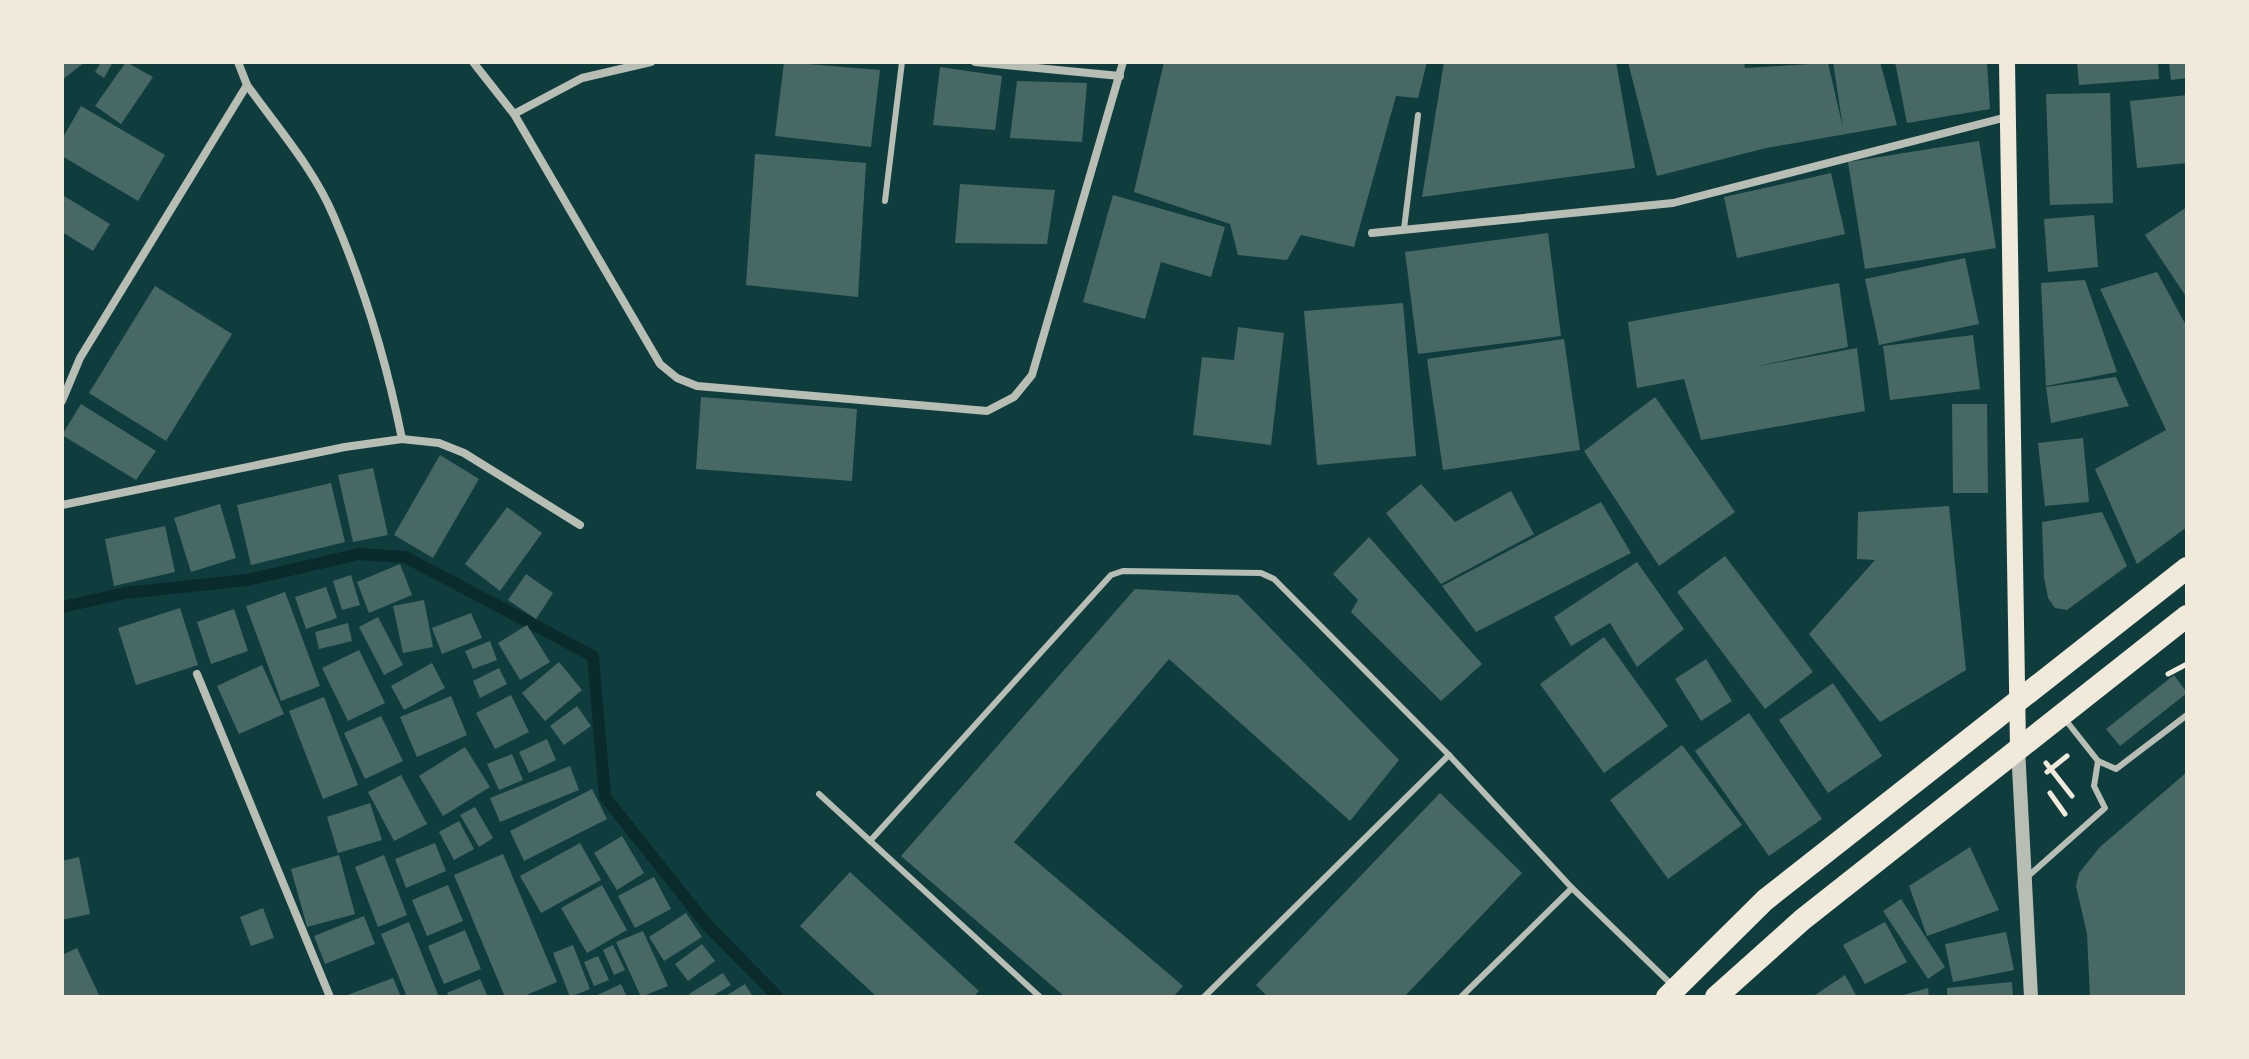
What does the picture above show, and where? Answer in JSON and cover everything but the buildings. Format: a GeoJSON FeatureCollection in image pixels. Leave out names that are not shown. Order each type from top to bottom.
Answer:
{"type":"FeatureCollection","features":[{"type":"Feature","properties":{"kind":"highway"},"geometry":{"type":"LineString","coordinates":[[1671,993],[1765,900],[2187,568]]}},
{"type":"Feature","properties":{"kind":"highway"},"geometry":{"type":"LineString","coordinates":[[1716,997],[1802,920],[2060,713],[2184,623]]}},
{"type":"Feature","properties":{"kind":"main road"},"geometry":{"type":"LineString","coordinates":[[2007,62],[2018,748]]}},
{"type":"Feature","properties":{"kind":"street"},"geometry":{"type":"LineString","coordinates":[[238,62],[247,85],[313,176],[334,216],[392,386],[402,439]]}},
{"type":"Feature","properties":{"kind":"street"},"geometry":{"type":"LineString","coordinates":[[473,62],[514,114],[660,364],[677,378],[697,386],[987,411],[1014,397],[1032,375],[1123,62]]}},
{"type":"Feature","properties":{"kind":"street"},"geometry":{"type":"LineString","coordinates":[[514,114],[582,78],[651,62]]}},
{"type":"Feature","properties":{"kind":"street"},"geometry":{"type":"LineString","coordinates":[[975,62],[1120,76]]}},
{"type":"Feature","properties":{"kind":"street"},"geometry":{"type":"LineString","coordinates":[[62,401],[80,358],[247,85]]}},
{"type":"Feature","properties":{"kind":"street"},"geometry":{"type":"LineString","coordinates":[[1372,233],[1673,203],[2007,117]]}},
{"type":"Feature","properties":{"kind":"street"},"geometry":{"type":"LineString","coordinates":[[62,505],[345,447],[402,439],[439,443],[464,453],[580,525]]}},
{"type":"Feature","properties":{"kind":"street"},"geometry":{"type":"LineString","coordinates":[[197,674],[330,997]]}},
{"type":"Feature","properties":{"kind":"street"},"geometry":{"type":"LineString","coordinates":[[2018,748],[2031,997]]}},
{"type":"Feature","properties":{"kind":"lane"},"geometry":{"type":"LineString","coordinates":[[885,201],[902,62]]}},
{"type":"Feature","properties":{"kind":"lane"},"geometry":{"type":"LineString","coordinates":[[1404,229],[1418,115]]}},
{"type":"Feature","properties":{"kind":"lane"},"geometry":{"type":"LineString","coordinates":[[870,841],[1111,575],[1123,571],[1261,573],[1274,579],[1449,755],[1572,888],[1640,951],[1671,993]]}},
{"type":"Feature","properties":{"kind":"lane"},"geometry":{"type":"LineString","coordinates":[[2060,713],[2098,761],[2116,769],[2187,715]]}},
{"type":"Feature","properties":{"kind":"lane"},"geometry":{"type":"LineString","coordinates":[[1204,997],[1449,755]]}},
{"type":"Feature","properties":{"kind":"lane"},"geometry":{"type":"LineString","coordinates":[[2026,878],[2105,808],[2094,786],[2098,761]]}},
{"type":"Feature","properties":{"kind":"lane"},"geometry":{"type":"LineString","coordinates":[[819,794],[1040,997]]}},
{"type":"Feature","properties":{"kind":"lane"},"geometry":{"type":"LineString","coordinates":[[1461,997],[1572,888]]}},
{"type":"Feature","properties":{"kind":"path"},"geometry":{"type":"LineString","coordinates":[[2050,795],[2046,773],[2082,743]]}},
{"type":"Feature","properties":{"kind":"waterway"},"geometry":{"type":"LineString","coordinates":[[62,607],[125,593],[247,580],[359,554],[405,557],[593,656],[605,797],[707,925],[778,997]]}}]}
